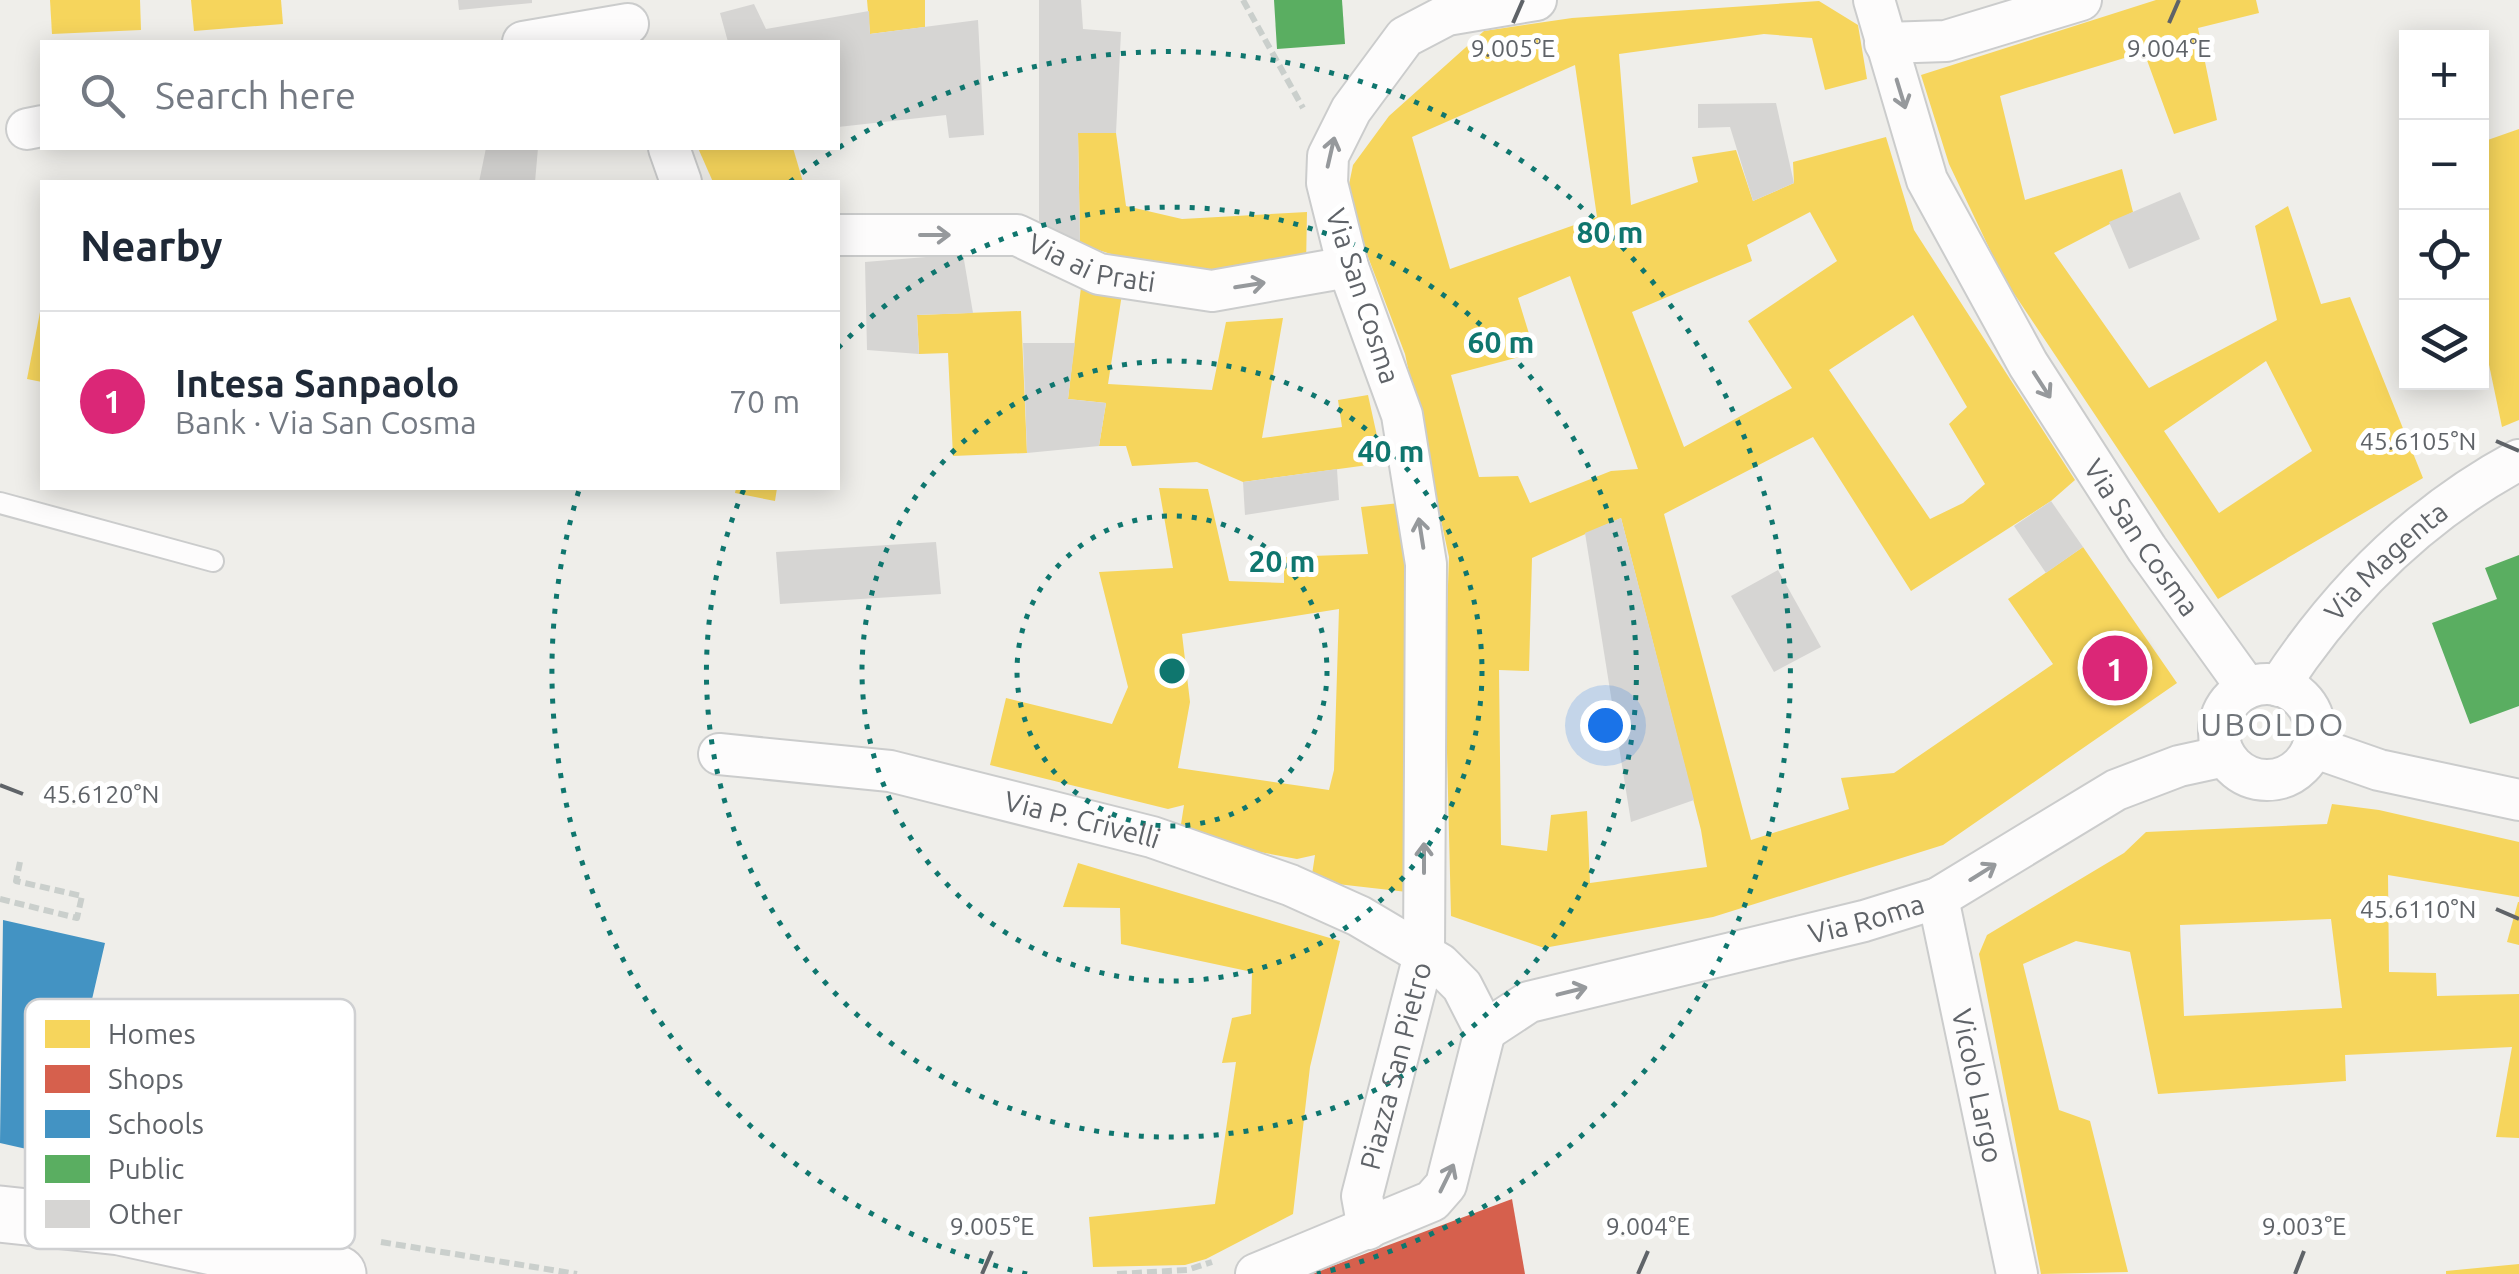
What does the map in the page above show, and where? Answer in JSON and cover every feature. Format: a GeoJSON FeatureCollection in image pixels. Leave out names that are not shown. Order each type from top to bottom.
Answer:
{"type":"FeatureCollection","features":[{"type":"Feature","properties":{"kind":"street"},"geometry":{"type":"LineString","coordinates":[[1328,156],[1404,18],[1536,0]]}},
{"type":"Feature","properties":{"kind":"street","name":"Via San Cosma"},"geometry":{"type":"LineString","coordinates":[[1874,0],[1927,180],[2028,364],[2147,549],[2263,687]]}},
{"type":"Feature","properties":{"kind":"street"},"geometry":{"type":"LineString","coordinates":[[1885,43],[1946,41],[2081,0]]}},
{"type":"Feature","properties":{"kind":"street"},"geometry":{"type":"LineString","coordinates":[[533,40],[627,22]]}},
{"type":"Feature","properties":{"kind":"street"},"geometry":{"type":"LineString","coordinates":[[670,150],[680,180]]}},
{"type":"Feature","properties":{"kind":"street","name":"Via San Cosma"},"geometry":{"type":"LineString","coordinates":[[1328,156],[1327,183],[1348,268],[1402,415],[1426,564],[1424,955]]}},
{"type":"Feature","properties":{"kind":"street","name":"Via ai Prati"},"geometry":{"type":"LineString","coordinates":[[840,235],[1016,235],[1099,274],[1212,291],[1348,268]]}},
{"type":"Feature","properties":{"kind":"street","name":"Via Magenta"},"geometry":{"type":"LineString","coordinates":[[2263,687],[2368,569],[2490,476],[2519,460]]}},
{"type":"Feature","properties":{"kind":"street"},"geometry":{"type":"LineString","coordinates":[[2263,687],[2305,702],[2312,716],[2313,747],[2294,772],[2264,780],[2235,768],[2225,756],[2219,725],[2234,697],[2263,687]]}},
{"type":"Feature","properties":{"kind":"street"},"geometry":{"type":"LineString","coordinates":[[2313,747],[2378,770],[2519,800]]}},
{"type":"Feature","properties":{"kind":"street","name":"Via P. Crivelli"},"geometry":{"type":"LineString","coordinates":[[719,754],[890,771],[1152,837],[1307,892],[1359,916],[1424,955]]}},
{"type":"Feature","properties":{"kind":"street","name":"Via Roma"},"geometry":{"type":"LineString","coordinates":[[1485,1030],[1530,1002],[1864,921],[1938,898],[2116,790],[2180,766],[2225,756]]}},
{"type":"Feature","properties":{"kind":"street","name":"Vicolo Largo"},"geometry":{"type":"LineString","coordinates":[[1938,898],[2017,1274]]}},
{"type":"Feature","properties":{"kind":"street","name":"Piazza San Pietro"},"geometry":{"type":"LineString","coordinates":[[1424,955],[1452,974],[1485,1030],[1446,1185],[1432,1201],[1368,1229],[1362,1196],[1424,955]]}},
{"type":"Feature","properties":{"kind":"street"},"geometry":{"type":"LineString","coordinates":[[0,1214],[25,1217]]}},
{"type":"Feature","properties":{"kind":"street"},"geometry":{"type":"LineString","coordinates":[[1256,1274],[1368,1229]]}},
{"type":"Feature","properties":{"kind":"street"},"geometry":{"type":"LineString","coordinates":[[179,1259],[338,1274]]}},
{"type":"Feature","properties":{"kind":"lane"},"geometry":{"type":"LineString","coordinates":[[0,503],[214,561]]}},
{"type":"Feature","properties":{"kind":"path"},"geometry":{"type":"LineString","coordinates":[[1243,0],[1328,156]]}},
{"type":"Feature","properties":{"kind":"path"},"geometry":{"type":"LineString","coordinates":[[0,900],[77,918],[82,896],[16,881],[20,862]]}},
{"type":"Feature","properties":{"kind":"building: Homes"},"geometry":{"type":"Polygon","coordinates":[[[50,0],[140,0],[141,30],[52,34],[50,0]]]}},
{"type":"Feature","properties":{"kind":"building: Homes"},"geometry":{"type":"Polygon","coordinates":[[[191,0],[281,0],[283,24],[194,31],[191,0]]]}},
{"type":"Feature","properties":{"kind":"building: Homes"},"geometry":{"type":"Polygon","coordinates":[[[867,0],[925,0],[925,27],[870,34],[867,0]]]}},
{"type":"Feature","properties":{"kind":"building: Homes"},"geometry":{"type":"Polygon","coordinates":[[[2156,0],[2256,0],[2259,13],[2198,28],[2217,120],[2174,134],[2144,52],[2000,96],[2025,200],[2122,169],[2133,212],[2054,253],[2149,388],[2277,320],[2255,226],[2288,206],[2321,304],[2350,297],[2423,478],[2218,599],[2003,277],[1949,164],[1921,75],[2156,0]],[[2266,361],[2164,431],[2219,513],[2312,451],[2266,361]]]}},
{"type":"Feature","properties":{"kind":"building: Homes"},"geometry":{"type":"Polygon","coordinates":[[[1819,1],[1858,25],[1867,79],[1825,90],[1812,38],[1764,34],[1619,54],[1631,205],[1698,182],[1692,157],[1736,150],[1753,201],[1794,183],[1793,162],[1886,137],[1914,230],[2075,480],[2051,501],[1911,591],[1813,437],[1664,514],[1751,840],[1849,809],[1841,778],[1894,773],[2053,664],[2008,599],[2083,547],[2177,683],[1943,845],[1713,917],[1544,948],[1451,916],[1445,670],[1449,557],[1405,354],[1346,199],[1353,165],[1389,116],[1484,31],[1572,18],[1819,1]],[[1575,65],[1412,137],[1450,269],[1597,217],[1575,65]],[[1810,212],[1747,245],[1752,261],[1632,312],[1684,447],[1792,388],[1748,321],[1837,261],[1810,212]],[[1570,276],[1518,298],[1535,353],[1451,375],[1479,477],[1518,476],[1530,503],[1611,471],[1638,469],[1570,276]],[[1913,315],[1829,370],[1930,519],[1963,503],[1985,484],[1949,424],[1967,407],[1913,315]],[[1621,518],[1532,558],[1529,671],[1499,670],[1501,845],[1547,851],[1551,815],[1587,811],[1590,883],[1707,867],[1701,830],[1621,518]]]}},
{"type":"Feature","properties":{"kind":"building: Homes"},"geometry":{"type":"Polygon","coordinates":[[[2519,129],[2519,420],[2502,427],[2489,365],[2489,140],[2519,129]]]}},
{"type":"Feature","properties":{"kind":"building: Homes"},"geometry":{"type":"Polygon","coordinates":[[[1078,133],[1116,133],[1126,206],[1182,219],[1307,212],[1306,267],[1200,283],[1080,244],[1078,133]]]}},
{"type":"Feature","properties":{"kind":"building: Homes"},"geometry":{"type":"Polygon","coordinates":[[[699,150],[794,150],[802,180],[712,180],[699,150]]]}},
{"type":"Feature","properties":{"kind":"building: Homes"},"geometry":{"type":"Polygon","coordinates":[[[1081,287],[1122,294],[1108,384],[1212,390],[1226,322],[1283,318],[1262,438],[1342,427],[1338,400],[1368,395],[1383,463],[1243,482],[1197,462],[1132,466],[1126,446],[1099,446],[1106,403],[1068,399],[1081,287]]]}},
{"type":"Feature","properties":{"kind":"building: Homes"},"geometry":{"type":"Polygon","coordinates":[[[1021,311],[1027,453],[953,456],[948,353],[919,354],[917,315],[1021,311]]]}},
{"type":"Feature","properties":{"kind":"building: Homes"},"geometry":{"type":"Polygon","coordinates":[[[40,312],[40,382],[27,379],[40,312]]]}},
{"type":"Feature","properties":{"kind":"building: Homes"},"geometry":{"type":"Polygon","coordinates":[[[1159,488],[1208,489],[1229,581],[1284,583],[1284,557],[1368,554],[1361,507],[1400,503],[1414,610],[1407,892],[1311,881],[1315,855],[1297,859],[1179,837],[1184,805],[1168,809],[990,765],[1006,698],[1112,724],[1128,687],[1099,572],[1173,568],[1159,488]],[[1339,609],[1182,634],[1190,702],[1178,768],[1329,790],[1334,770],[1339,609]]]}},
{"type":"Feature","properties":{"kind":"building: Homes"},"geometry":{"type":"Polygon","coordinates":[[[736,490],[777,490],[775,501],[735,493],[736,490]]]}},
{"type":"Feature","properties":{"kind":"building: Homes"},"geometry":{"type":"Polygon","coordinates":[[[2332,804],[2379,810],[2519,842],[2519,897],[2388,875],[2389,972],[2436,973],[2437,996],[2519,994],[2519,1138],[2496,1137],[2512,1047],[2345,1055],[2346,1081],[2158,1094],[2130,952],[2076,941],[2023,964],[2059,1110],[2090,1121],[2128,1272],[2041,1274],[1979,954],[1987,935],[2124,853],[2146,832],[2327,824],[2332,804]],[[2331,919],[2180,925],[2184,1016],[2342,1008],[2331,919]]]}},
{"type":"Feature","properties":{"kind":"building: Homes"},"geometry":{"type":"Polygon","coordinates":[[[1078,863],[1340,941],[1310,1067],[1293,1214],[1206,1259],[1185,1265],[1093,1267],[1089,1217],[1215,1204],[1236,1062],[1222,1063],[1232,1018],[1251,1014],[1252,972],[1121,944],[1120,908],[1063,907],[1078,863]]]}},
{"type":"Feature","properties":{"kind":"building: Homes"},"geometry":{"type":"Polygon","coordinates":[[[2519,902],[2519,945],[2507,942],[2519,902]]]}},
{"type":"Feature","properties":{"kind":"building: Homes"},"geometry":{"type":"Polygon","coordinates":[[[2519,1264],[2519,1274],[2446,1274],[2446,1271],[2519,1264]]]}},
{"type":"Feature","properties":{"kind":"building: Shops"},"geometry":{"type":"Polygon","coordinates":[[[1512,1199],[1525,1274],[1311,1274],[1512,1199]]]}},
{"type":"Feature","properties":{"kind":"building: Schools"},"geometry":{"type":"Polygon","coordinates":[[[3,920],[105,943],[92,999],[25,999],[25,1149],[0,1143],[3,920]]]}},
{"type":"Feature","properties":{"kind":"building: Public"},"geometry":{"type":"Polygon","coordinates":[[[1274,0],[1342,0],[1345,44],[1277,49],[1274,0]]]}},
{"type":"Feature","properties":{"kind":"building: Public"},"geometry":{"type":"Polygon","coordinates":[[[2519,555],[2519,706],[2470,724],[2432,623],[2497,599],[2485,568],[2519,555]]]}},
{"type":"Feature","properties":{"kind":"building: Other"},"geometry":{"type":"Polygon","coordinates":[[[458,0],[532,0],[532,3],[459,10],[458,0]]]}},
{"type":"Feature","properties":{"kind":"building: Other"},"geometry":{"type":"Polygon","coordinates":[[[1039,0],[1081,0],[1083,29],[1121,32],[1116,133],[1078,133],[1080,244],[1039,233],[1039,0]]]}},
{"type":"Feature","properties":{"kind":"building: Other"},"geometry":{"type":"Polygon","coordinates":[[[754,4],[766,29],[869,11],[870,34],[978,20],[984,135],[949,138],[946,115],[840,127],[840,40],[727,40],[720,13],[754,4]]]}},
{"type":"Feature","properties":{"kind":"building: Other"},"geometry":{"type":"Polygon","coordinates":[[[1776,103],[1794,183],[1753,201],[1730,127],[1698,128],[1698,104],[1776,103]]]}},
{"type":"Feature","properties":{"kind":"building: Other"},"geometry":{"type":"Polygon","coordinates":[[[486,150],[538,150],[535,180],[479,180],[486,150]]]}},
{"type":"Feature","properties":{"kind":"building: Other"},"geometry":{"type":"Polygon","coordinates":[[[2180,192],[2200,239],[2129,269],[2109,222],[2180,192]]]}},
{"type":"Feature","properties":{"kind":"building: Other"},"geometry":{"type":"Polygon","coordinates":[[[963,254],[973,313],[917,315],[919,354],[867,350],[865,262],[963,254]]]}},
{"type":"Feature","properties":{"kind":"building: Other"},"geometry":{"type":"Polygon","coordinates":[[[1023,343],[1075,343],[1068,399],[1106,403],[1099,446],[1027,453],[1023,343]]]}},
{"type":"Feature","properties":{"kind":"building: Other"},"geometry":{"type":"Polygon","coordinates":[[[1337,469],[1339,500],[1245,515],[1243,482],[1337,469]]]}},
{"type":"Feature","properties":{"kind":"building: Other"},"geometry":{"type":"Polygon","coordinates":[[[2051,501],[2083,547],[2046,573],[2014,526],[2051,501]]]}},
{"type":"Feature","properties":{"kind":"building: Other"},"geometry":{"type":"Polygon","coordinates":[[[1621,518],[1694,800],[1631,822],[1585,533],[1621,518]]]}},
{"type":"Feature","properties":{"kind":"building: Other"},"geometry":{"type":"Polygon","coordinates":[[[936,542],[941,594],[780,604],[776,552],[936,542]]]}},
{"type":"Feature","properties":{"kind":"building: Other"},"geometry":{"type":"Polygon","coordinates":[[[1778,570],[1821,647],[1774,672],[1731,596],[1778,570]]]}},
{"type":"Feature","properties":{"kind":"place","name":"Intesa Sanpaolo"},"geometry":{"type":"Point","coordinates":[2115,668]}},
{"type":"Feature","properties":{"kind":"district","name":"UBOLDO"},"geometry":{"type":"Point","coordinates":[2273,725]}}]}
